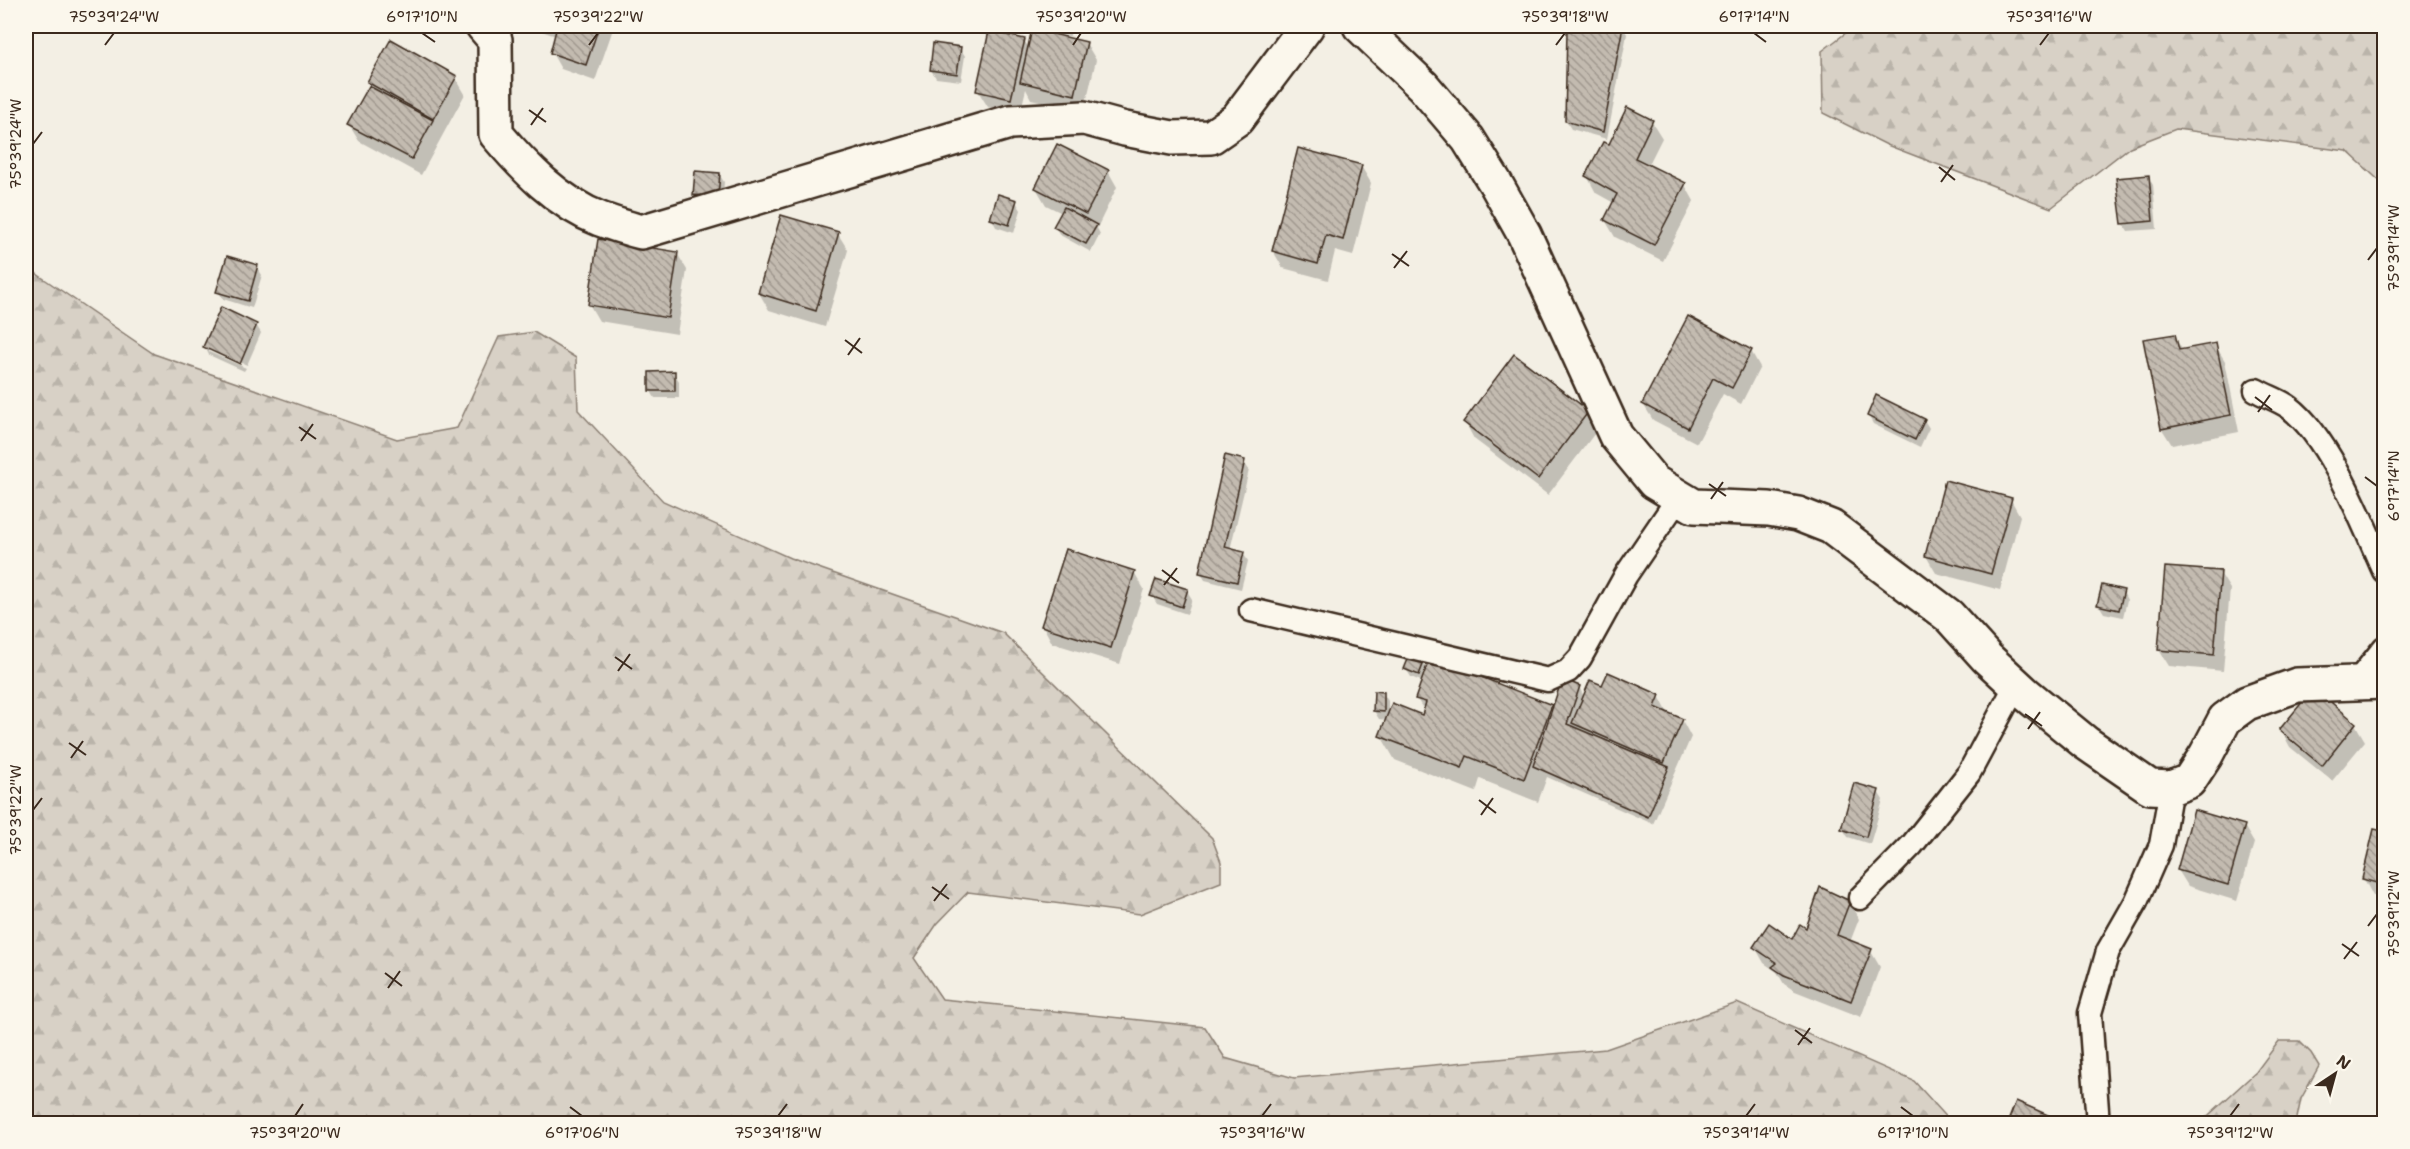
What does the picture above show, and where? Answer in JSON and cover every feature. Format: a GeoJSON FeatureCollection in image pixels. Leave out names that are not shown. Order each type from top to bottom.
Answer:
{"type":"FeatureCollection","features":[{"type":"Feature","properties":{"kind":"street"},"geometry":{"type":"LineString","coordinates":[[483,26],[495,40],[495,134],[525,167],[562,197],[599,219],[641,232],[1010,122],[1084,118],[1172,138],[1210,136],[1238,119],[1286,50],[1307,26]]}},
{"type":"Feature","properties":{"kind":"street"},"geometry":{"type":"LineString","coordinates":[[1360,26],[1423,86],[1468,139],[1524,234],[1616,436],[1654,482],[1694,506],[1769,509],[1798,514],[1831,526],[1949,616],[1987,658],[2016,685],[2086,743],[2150,787],[2171,788],[2189,781],[2225,719],[2247,703],[2297,685],[2370,683]]}},
{"type":"Feature","properties":{"kind":"lane"},"geometry":{"type":"LineString","coordinates":[[2256,390],[2289,407],[2317,436],[2353,502],[2385,571]]}},
{"type":"Feature","properties":{"kind":"lane"},"geometry":{"type":"LineString","coordinates":[[1251,610],[1548,680],[1568,671],[1580,658],[1626,574],[1679,497]]}},
{"type":"Feature","properties":{"kind":"lane"},"geometry":{"type":"LineString","coordinates":[[2370,683],[2385,648]]}},
{"type":"Feature","properties":{"kind":"lane"},"geometry":{"type":"LineString","coordinates":[[1860,898],[1912,845],[1969,773],[2016,685]]}},
{"type":"Feature","properties":{"kind":"lane"},"geometry":{"type":"LineString","coordinates":[[2098,1124],[2090,1012],[2108,951],[2136,902],[2161,846],[2171,788]]}},
{"type":"Feature","properties":{"kind":"green space"},"geometry":{"type":"Polygon","coordinates":[[[1855,26],[2384,26],[2384,185],[2347,151],[2176,129],[2130,147],[2051,208],[1887,145],[1823,113],[1822,51],[1855,26]]]}},
{"type":"Feature","properties":{"kind":"green space"},"geometry":{"type":"Polygon","coordinates":[[[26,263],[37,274],[154,354],[397,439],[457,428],[499,337],[534,332],[576,358],[578,410],[663,501],[790,558],[1003,633],[1212,838],[1221,862],[1221,882],[1140,914],[968,892],[937,924],[914,958],[942,999],[1205,1027],[1225,1058],[1294,1078],[1606,1049],[1737,1003],[1914,1081],[1952,1123],[26,1123],[26,263]]]}},
{"type":"Feature","properties":{"kind":"green space"},"geometry":{"type":"Polygon","coordinates":[[[2279,1041],[2299,1041],[2311,1053],[2319,1066],[2301,1099],[2296,1123],[2200,1123],[2256,1072],[2279,1041]]]}},
{"type":"Feature","properties":{"kind":"building"},"geometry":{"type":"Polygon","coordinates":[[[557,26],[599,26],[586,65],[550,53],[557,26]]]}},
{"type":"Feature","properties":{"kind":"building"},"geometry":{"type":"Polygon","coordinates":[[[1031,26],[1048,26],[1047,30],[1031,28],[1031,26]]]}},
{"type":"Feature","properties":{"kind":"building"},"geometry":{"type":"Polygon","coordinates":[[[1623,26],[1603,132],[1565,121],[1567,31],[1623,26]]]}},
{"type":"Feature","properties":{"kind":"building"},"geometry":{"type":"Polygon","coordinates":[[[1032,29],[1087,42],[1075,95],[1020,82],[1032,29]]]}},
{"type":"Feature","properties":{"kind":"building"},"geometry":{"type":"Polygon","coordinates":[[[989,31],[1025,39],[1011,99],[976,91],[989,31]]]}},
{"type":"Feature","properties":{"kind":"building"},"geometry":{"type":"Polygon","coordinates":[[[391,39],[457,76],[433,119],[367,82],[391,39]]]}},
{"type":"Feature","properties":{"kind":"building"},"geometry":{"type":"Polygon","coordinates":[[[933,43],[961,47],[957,74],[930,70],[933,43]]]}},
{"type":"Feature","properties":{"kind":"building"},"geometry":{"type":"Polygon","coordinates":[[[369,86],[433,120],[412,159],[347,125],[369,86]]]}},
{"type":"Feature","properties":{"kind":"building"},"geometry":{"type":"Polygon","coordinates":[[[1627,107],[1653,120],[1635,158],[1686,183],[1654,245],[1604,220],[1617,194],[1585,176],[1603,142],[1609,144],[1627,107]]]}},
{"type":"Feature","properties":{"kind":"building"},"geometry":{"type":"Polygon","coordinates":[[[1057,144],[1109,170],[1086,214],[1035,188],[1057,144]]]}},
{"type":"Feature","properties":{"kind":"building"},"geometry":{"type":"Polygon","coordinates":[[[1298,148],[1362,165],[1343,240],[1326,235],[1318,264],[1272,251],[1298,148]]]}},
{"type":"Feature","properties":{"kind":"building"},"geometry":{"type":"Polygon","coordinates":[[[695,171],[720,173],[718,197],[693,195],[695,171]]]}},
{"type":"Feature","properties":{"kind":"building"},"geometry":{"type":"Polygon","coordinates":[[[2149,175],[2153,221],[2122,224],[2116,178],[2149,175]]]}},
{"type":"Feature","properties":{"kind":"building"},"geometry":{"type":"Polygon","coordinates":[[[998,194],[1017,200],[1009,225],[990,219],[998,194]]]}},
{"type":"Feature","properties":{"kind":"building"},"geometry":{"type":"Polygon","coordinates":[[[1064,207],[1097,225],[1086,244],[1053,227],[1064,207]]]}},
{"type":"Feature","properties":{"kind":"building"},"geometry":{"type":"Polygon","coordinates":[[[781,215],[839,232],[816,311],[758,293],[781,215]]]}},
{"type":"Feature","properties":{"kind":"building"},"geometry":{"type":"Polygon","coordinates":[[[598,239],[678,252],[668,318],[588,305],[598,239]]]}},
{"type":"Feature","properties":{"kind":"building"},"geometry":{"type":"Polygon","coordinates":[[[227,256],[258,265],[248,301],[216,292],[227,256]]]}},
{"type":"Feature","properties":{"kind":"building"},"geometry":{"type":"Polygon","coordinates":[[[221,307],[257,324],[240,364],[203,347],[221,307]]]}},
{"type":"Feature","properties":{"kind":"building"},"geometry":{"type":"Polygon","coordinates":[[[1688,316],[1752,350],[1732,388],[1713,378],[1688,428],[1642,404],[1688,316]]]}},
{"type":"Feature","properties":{"kind":"building"},"geometry":{"type":"Polygon","coordinates":[[[2175,334],[2179,350],[2216,343],[2231,415],[2161,429],[2143,339],[2175,334]]]}},
{"type":"Feature","properties":{"kind":"building"},"geometry":{"type":"Polygon","coordinates":[[[1514,354],[1589,411],[1538,479],[1463,422],[1514,354]]]}},
{"type":"Feature","properties":{"kind":"building"},"geometry":{"type":"Polygon","coordinates":[[[675,371],[675,391],[649,391],[649,372],[675,371]]]}},
{"type":"Feature","properties":{"kind":"building"},"geometry":{"type":"Polygon","coordinates":[[[1876,395],[1925,419],[1915,440],[1867,416],[1876,395]]]}},
{"type":"Feature","properties":{"kind":"building"},"geometry":{"type":"Polygon","coordinates":[[[1225,455],[1245,460],[1225,547],[1244,552],[1237,582],[1199,573],[1225,455]]]}},
{"type":"Feature","properties":{"kind":"building"},"geometry":{"type":"Polygon","coordinates":[[[1945,480],[2012,498],[1991,574],[1925,556],[1945,480]]]}},
{"type":"Feature","properties":{"kind":"building"},"geometry":{"type":"Polygon","coordinates":[[[1066,549],[1135,571],[1111,648],[1041,626],[1066,549]]]}},
{"type":"Feature","properties":{"kind":"building"},"geometry":{"type":"Polygon","coordinates":[[[2165,567],[2221,571],[2214,655],[2158,650],[2165,567]]]}},
{"type":"Feature","properties":{"kind":"building"},"geometry":{"type":"Polygon","coordinates":[[[1156,579],[1188,589],[1182,607],[1150,596],[1156,579]]]}},
{"type":"Feature","properties":{"kind":"building"},"geometry":{"type":"Polygon","coordinates":[[[2102,585],[2124,590],[2119,610],[2097,605],[2102,585]]]}},
{"type":"Feature","properties":{"kind":"building"},"geometry":{"type":"Polygon","coordinates":[[[1409,657],[1424,662],[1419,675],[1404,669],[1409,657]]]}},
{"type":"Feature","properties":{"kind":"building"},"geometry":{"type":"Polygon","coordinates":[[[1430,657],[1552,705],[1524,779],[1467,756],[1462,768],[1379,736],[1392,703],[1422,715],[1426,702],[1415,699],[1430,657]]]}},
{"type":"Feature","properties":{"kind":"building"},"geometry":{"type":"Polygon","coordinates":[[[1608,672],[1660,695],[1655,707],[1683,719],[1664,763],[1572,723],[1590,680],[1602,685],[1608,672]]]}},
{"type":"Feature","properties":{"kind":"building"},"geometry":{"type":"Polygon","coordinates":[[[1562,679],[1580,686],[1567,724],[1669,767],[1648,817],[1533,766],[1562,679]]]}},
{"type":"Feature","properties":{"kind":"building"},"geometry":{"type":"Polygon","coordinates":[[[2314,688],[2356,723],[2322,766],[2279,730],[2314,688]]]}},
{"type":"Feature","properties":{"kind":"building"},"geometry":{"type":"Polygon","coordinates":[[[1374,691],[1384,692],[1384,712],[1373,711],[1374,691]]]}},
{"type":"Feature","properties":{"kind":"building"},"geometry":{"type":"Polygon","coordinates":[[[1854,783],[1879,790],[1866,837],[1841,829],[1854,783]]]}},
{"type":"Feature","properties":{"kind":"building"},"geometry":{"type":"Polygon","coordinates":[[[2194,810],[2245,825],[2228,885],[2177,870],[2194,810]]]}},
{"type":"Feature","properties":{"kind":"building"},"geometry":{"type":"Polygon","coordinates":[[[2374,829],[2384,831],[2384,885],[2362,879],[2374,829]]]}},
{"type":"Feature","properties":{"kind":"building"},"geometry":{"type":"Polygon","coordinates":[[[1820,887],[1850,901],[1837,935],[1872,949],[1851,1001],[1784,975],[1772,967],[1777,963],[1753,947],[1769,923],[1792,939],[1800,924],[1806,928],[1820,887]]]}},
{"type":"Feature","properties":{"kind":"building"},"geometry":{"type":"Polygon","coordinates":[[[2016,1101],[2064,1122],[2063,1124],[2007,1124],[2016,1101]]]}}]}
